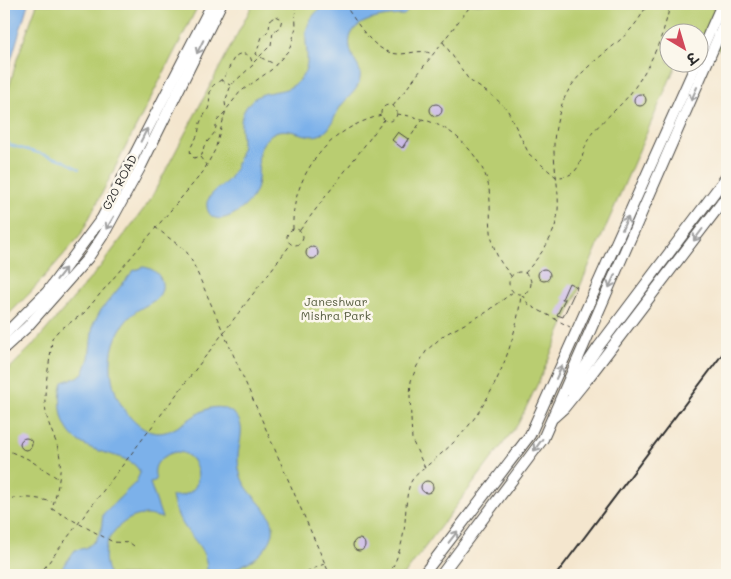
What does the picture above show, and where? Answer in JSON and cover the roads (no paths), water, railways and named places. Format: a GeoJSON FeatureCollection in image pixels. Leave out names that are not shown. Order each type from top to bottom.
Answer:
{"type":"FeatureCollection","features":[{"type":"Feature","properties":{"kind":"street","name":"G20 ROAD"},"geometry":{"type":"LineString","coordinates":[[4,335],[48,292],[96,226],[212,4]]}},
{"type":"Feature","properties":{"kind":"street","name":"G20 ROAD"},"geometry":{"type":"LineString","coordinates":[[4,348],[27,327],[88,258],[120,208],[222,4]]}},
{"type":"Feature","properties":{"kind":"street"},"geometry":{"type":"LineString","coordinates":[[708,36],[722,4]]}},
{"type":"Feature","properties":{"kind":"street"},"geometry":{"type":"LineString","coordinates":[[423,575],[530,435],[577,331],[727,17]]}},
{"type":"Feature","properties":{"kind":"street"},"geometry":{"type":"LineString","coordinates":[[441,575],[543,439],[669,138],[693,72]]}},
{"type":"Feature","properties":{"kind":"street"},"geometry":{"type":"LineString","coordinates":[[558,402],[727,176]]}},
{"type":"Feature","properties":{"kind":"street"},"geometry":{"type":"LineString","coordinates":[[551,419],[564,408],[589,377],[727,196]]}},
{"type":"Feature","properties":{"kind":"street"},"geometry":{"type":"LineString","coordinates":[[111,200],[120,208]]}},
{"type":"Feature","properties":{"kind":"street"},"geometry":{"type":"LineString","coordinates":[[546,399],[558,402]]}},
{"type":"Feature","properties":{"kind":"street"},"geometry":{"type":"LineString","coordinates":[[539,416],[551,419]]}},
{"type":"Feature","properties":{"kind":"water"},"geometry":{"type":"Polygon","coordinates":[[[4,4],[28,4],[4,83],[4,4]]]}},
{"type":"Feature","properties":{"kind":"water"},"geometry":{"type":"Polygon","coordinates":[[[326,4],[402,4],[407,12],[404,15],[374,19],[356,27],[351,34],[350,43],[352,55],[360,72],[359,84],[342,105],[330,127],[321,134],[313,136],[288,131],[272,134],[260,149],[258,180],[253,197],[246,205],[232,215],[221,219],[211,216],[207,203],[212,194],[229,179],[239,157],[242,143],[241,124],[243,113],[249,103],[256,97],[287,89],[301,78],[306,69],[306,33],[309,24],[315,14],[326,4]]]}},
{"type":"Feature","properties":{"kind":"water"},"geometry":{"type":"Polygon","coordinates":[[[143,267],[152,270],[159,276],[162,289],[154,300],[133,314],[123,325],[116,337],[112,351],[112,379],[122,406],[130,417],[145,429],[158,433],[170,431],[204,410],[216,407],[228,410],[239,419],[241,425],[238,457],[240,474],[247,488],[268,513],[273,531],[270,541],[261,553],[237,568],[230,575],[207,575],[206,559],[178,515],[172,496],[186,494],[194,488],[198,479],[197,469],[192,460],[185,454],[175,452],[164,457],[157,464],[155,470],[156,480],[150,483],[162,518],[140,515],[133,517],[115,530],[105,552],[109,575],[57,575],[75,550],[86,548],[95,541],[101,531],[103,514],[136,482],[140,473],[134,465],[125,459],[86,446],[75,438],[66,426],[60,398],[63,382],[78,377],[84,372],[89,358],[93,325],[101,310],[133,271],[143,267]]]}},
{"type":"Feature","properties":{"kind":"waterway"},"geometry":{"type":"LineString","coordinates":[[4,140],[10,145],[63,160],[79,169]]}},
{"type":"Feature","properties":{"kind":"railway"},"geometry":{"type":"LineString","coordinates":[[556,575],[727,348]]}},
{"type":"Feature","properties":{"kind":"park label","name":"Janeshwar Mishra Park"},"geometry":{"type":"Point","coordinates":[336,308]}}]}
